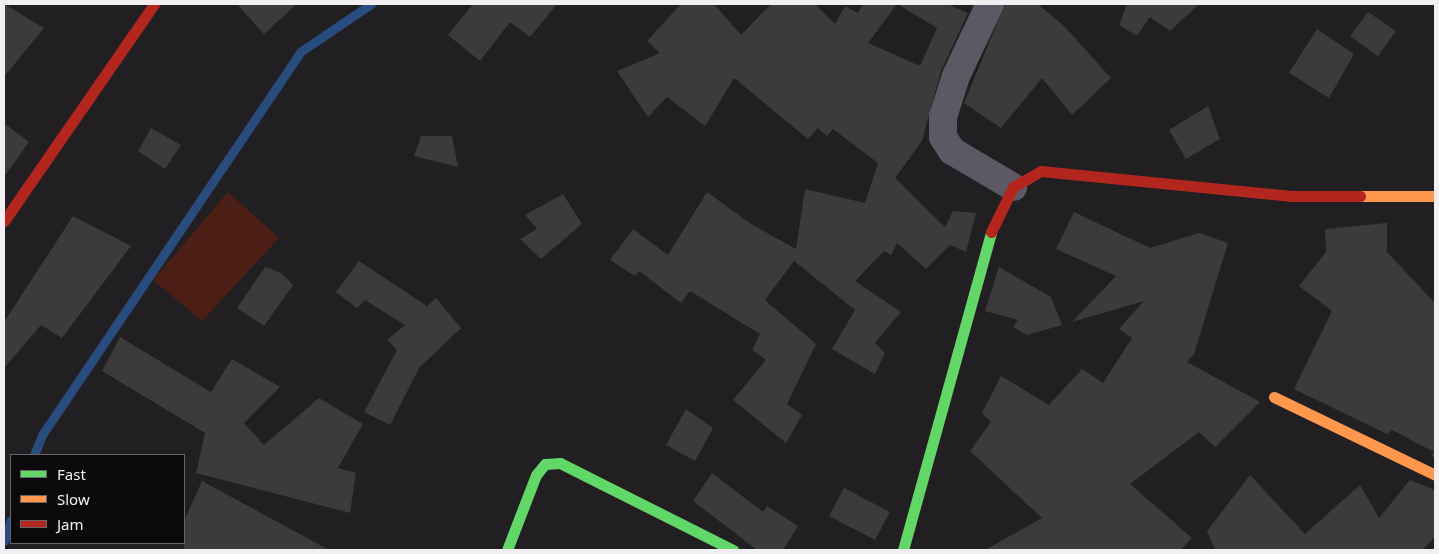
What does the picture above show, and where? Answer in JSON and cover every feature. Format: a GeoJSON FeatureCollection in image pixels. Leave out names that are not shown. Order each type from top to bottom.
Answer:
{"type":"FeatureCollection","features":[{"type":"Feature","properties":{"kind":"street"},"geometry":{"type":"LineString","coordinates":[[4,221],[154,4]]}},
{"type":"Feature","properties":{"kind":"street"},"geometry":{"type":"LineString","coordinates":[[990,4],[956,76],[943,117],[943,137],[952,151],[1012,187]]}},
{"type":"Feature","properties":{"kind":"street"},"geometry":{"type":"LineString","coordinates":[[903,550],[995,217],[1012,187],[1041,171],[1292,196],[1435,196]]}},
{"type":"Feature","properties":{"kind":"street"},"geometry":{"type":"LineString","coordinates":[[1274,397],[1435,475]]}},
{"type":"Feature","properties":{"kind":"street"},"geometry":{"type":"LineString","coordinates":[[507,550],[536,475],[545,464],[560,463],[733,550]]}},
{"type":"Feature","properties":{"kind":"shaded area"},"geometry":{"type":"Polygon","coordinates":[[[228,192],[279,238],[202,321],[153,280],[228,192]]]}},
{"type":"Feature","properties":{"kind":"building"},"geometry":{"type":"Polygon","coordinates":[[[4,4],[44,28],[4,77],[4,4]]]}},
{"type":"Feature","properties":{"kind":"building"},"geometry":{"type":"Polygon","coordinates":[[[237,4],[297,4],[264,34],[237,4]]]}},
{"type":"Feature","properties":{"kind":"building"},"geometry":{"type":"Polygon","coordinates":[[[473,4],[557,4],[530,37],[510,22],[480,61],[448,35],[473,4]]]}},
{"type":"Feature","properties":{"kind":"building"},"geometry":{"type":"Polygon","coordinates":[[[681,4],[714,4],[741,35],[771,4],[815,4],[835,24],[845,6],[858,13],[863,4],[897,4],[947,4],[968,13],[941,71],[922,141],[895,178],[945,227],[953,211],[976,213],[966,252],[950,245],[926,269],[897,243],[891,255],[884,251],[855,281],[901,312],[875,343],[885,353],[875,374],[832,349],[855,310],[794,261],[765,300],[816,344],[787,404],[802,415],[786,443],[733,400],[766,360],[752,350],[760,334],[690,291],[681,303],[639,271],[635,276],[610,260],[633,229],[668,255],[707,192],[751,224],[796,249],[805,189],[865,203],[878,163],[833,129],[827,136],[818,128],[808,139],[734,78],[705,126],[667,97],[648,117],[617,71],[660,53],[647,41],[681,4]],[[897,4],[868,43],[920,66],[937,28],[897,4]]]}},
{"type":"Feature","properties":{"kind":"building"},"geometry":{"type":"Polygon","coordinates":[[[1005,4],[1038,4],[1064,26],[1111,78],[1072,115],[1042,78],[1001,128],[964,103],[1005,4]]]}},
{"type":"Feature","properties":{"kind":"building"},"geometry":{"type":"Polygon","coordinates":[[[1127,4],[1199,4],[1170,31],[1150,17],[1137,36],[1119,25],[1127,4]]]}},
{"type":"Feature","properties":{"kind":"building"},"geometry":{"type":"Polygon","coordinates":[[[1368,12],[1396,31],[1378,56],[1350,36],[1368,12]]]}},
{"type":"Feature","properties":{"kind":"building"},"geometry":{"type":"Polygon","coordinates":[[[1317,29],[1354,54],[1329,98],[1289,73],[1317,29]]]}},
{"type":"Feature","properties":{"kind":"building"},"geometry":{"type":"Polygon","coordinates":[[[1208,106],[1220,139],[1186,159],[1169,130],[1208,106]]]}},
{"type":"Feature","properties":{"kind":"building"},"geometry":{"type":"Polygon","coordinates":[[[4,123],[29,142],[4,177],[4,123]]]}},
{"type":"Feature","properties":{"kind":"building"},"geometry":{"type":"Polygon","coordinates":[[[151,128],[181,145],[165,169],[138,151],[151,128]]]}},
{"type":"Feature","properties":{"kind":"building"},"geometry":{"type":"Polygon","coordinates":[[[421,136],[452,136],[458,167],[414,156],[421,136]]]}},
{"type":"Feature","properties":{"kind":"building"},"geometry":{"type":"Polygon","coordinates":[[[563,194],[582,224],[541,259],[520,239],[537,229],[525,215],[563,194]]]}},
{"type":"Feature","properties":{"kind":"building"},"geometry":{"type":"Polygon","coordinates":[[[1074,212],[1150,248],[1199,233],[1228,243],[1194,354],[1187,362],[1260,402],[1215,447],[1199,432],[1130,484],[1192,538],[1180,550],[985,550],[1042,518],[970,451],[991,422],[982,413],[1001,376],[1049,405],[1082,369],[1103,383],[1132,338],[1119,329],[1144,301],[1072,322],[1116,276],[1056,249],[1074,212]]]}},
{"type":"Feature","properties":{"kind":"building"},"geometry":{"type":"Polygon","coordinates":[[[73,216],[131,246],[62,338],[41,325],[4,368],[4,322],[73,216]]]}},
{"type":"Feature","properties":{"kind":"building"},"geometry":{"type":"Polygon","coordinates":[[[1387,223],[1387,252],[1435,303],[1435,458],[1431,456],[1434,452],[1392,430],[1387,434],[1294,389],[1332,311],[1299,286],[1326,252],[1325,229],[1387,223]]]}},
{"type":"Feature","properties":{"kind":"building"},"geometry":{"type":"Polygon","coordinates":[[[359,261],[427,306],[436,298],[461,328],[419,368],[390,425],[364,412],[397,350],[387,340],[405,325],[365,300],[357,308],[336,292],[359,261]]]}},
{"type":"Feature","properties":{"kind":"building"},"geometry":{"type":"Polygon","coordinates":[[[265,267],[281,273],[293,285],[264,326],[237,308],[265,267]]]}},
{"type":"Feature","properties":{"kind":"building"},"geometry":{"type":"Polygon","coordinates":[[[999,267],[1051,297],[1062,325],[1027,335],[1013,327],[1018,320],[985,311],[999,267]]]}},
{"type":"Feature","properties":{"kind":"building"},"geometry":{"type":"Polygon","coordinates":[[[120,337],[211,392],[232,359],[280,387],[244,423],[264,445],[319,398],[363,424],[338,468],[356,473],[350,513],[196,473],[205,433],[102,371],[120,337]]]}},
{"type":"Feature","properties":{"kind":"building"},"geometry":{"type":"Polygon","coordinates":[[[686,409],[713,428],[695,461],[666,445],[686,409]]]}},
{"type":"Feature","properties":{"kind":"building"},"geometry":{"type":"Polygon","coordinates":[[[712,473],[763,512],[767,506],[798,526],[783,550],[757,550],[693,501],[712,473]]]}},
{"type":"Feature","properties":{"kind":"building"},"geometry":{"type":"Polygon","coordinates":[[[1250,475],[1305,534],[1360,485],[1379,518],[1410,480],[1435,490],[1435,536],[1423,550],[1215,550],[1207,531],[1250,475]]]}},
{"type":"Feature","properties":{"kind":"building"},"geometry":{"type":"Polygon","coordinates":[[[202,481],[329,550],[184,550],[185,519],[202,481]]]}},
{"type":"Feature","properties":{"kind":"building"},"geometry":{"type":"Polygon","coordinates":[[[844,488],[890,512],[875,540],[829,516],[844,488]]]}},
{"type":"Feature","properties":{"kind":"waterway"},"geometry":{"type":"LineString","coordinates":[[34,454],[42,435],[300,52],[371,4]]}},
{"type":"Feature","properties":{"kind":"waterway"},"geometry":{"type":"LineString","coordinates":[[4,541],[10,523]]}},
{"type":"Feature","properties":{"kind":"traffic: fast"},"geometry":{"type":"LineString","coordinates":[[903,550],[991,232]]}},
{"type":"Feature","properties":{"kind":"traffic: fast"},"geometry":{"type":"LineString","coordinates":[[507,550],[536,475],[545,464],[560,463],[733,550]]}},
{"type":"Feature","properties":{"kind":"traffic: slow"},"geometry":{"type":"LineString","coordinates":[[1360,196],[1435,196]]}},
{"type":"Feature","properties":{"kind":"traffic: slow"},"geometry":{"type":"LineString","coordinates":[[1274,397],[1435,475]]}},
{"type":"Feature","properties":{"kind":"traffic: jam"},"geometry":{"type":"LineString","coordinates":[[4,221],[154,4]]}},
{"type":"Feature","properties":{"kind":"traffic: jam"},"geometry":{"type":"LineString","coordinates":[[991,232],[1013,187],[1041,171],[1292,196],[1360,196]]}}]}
